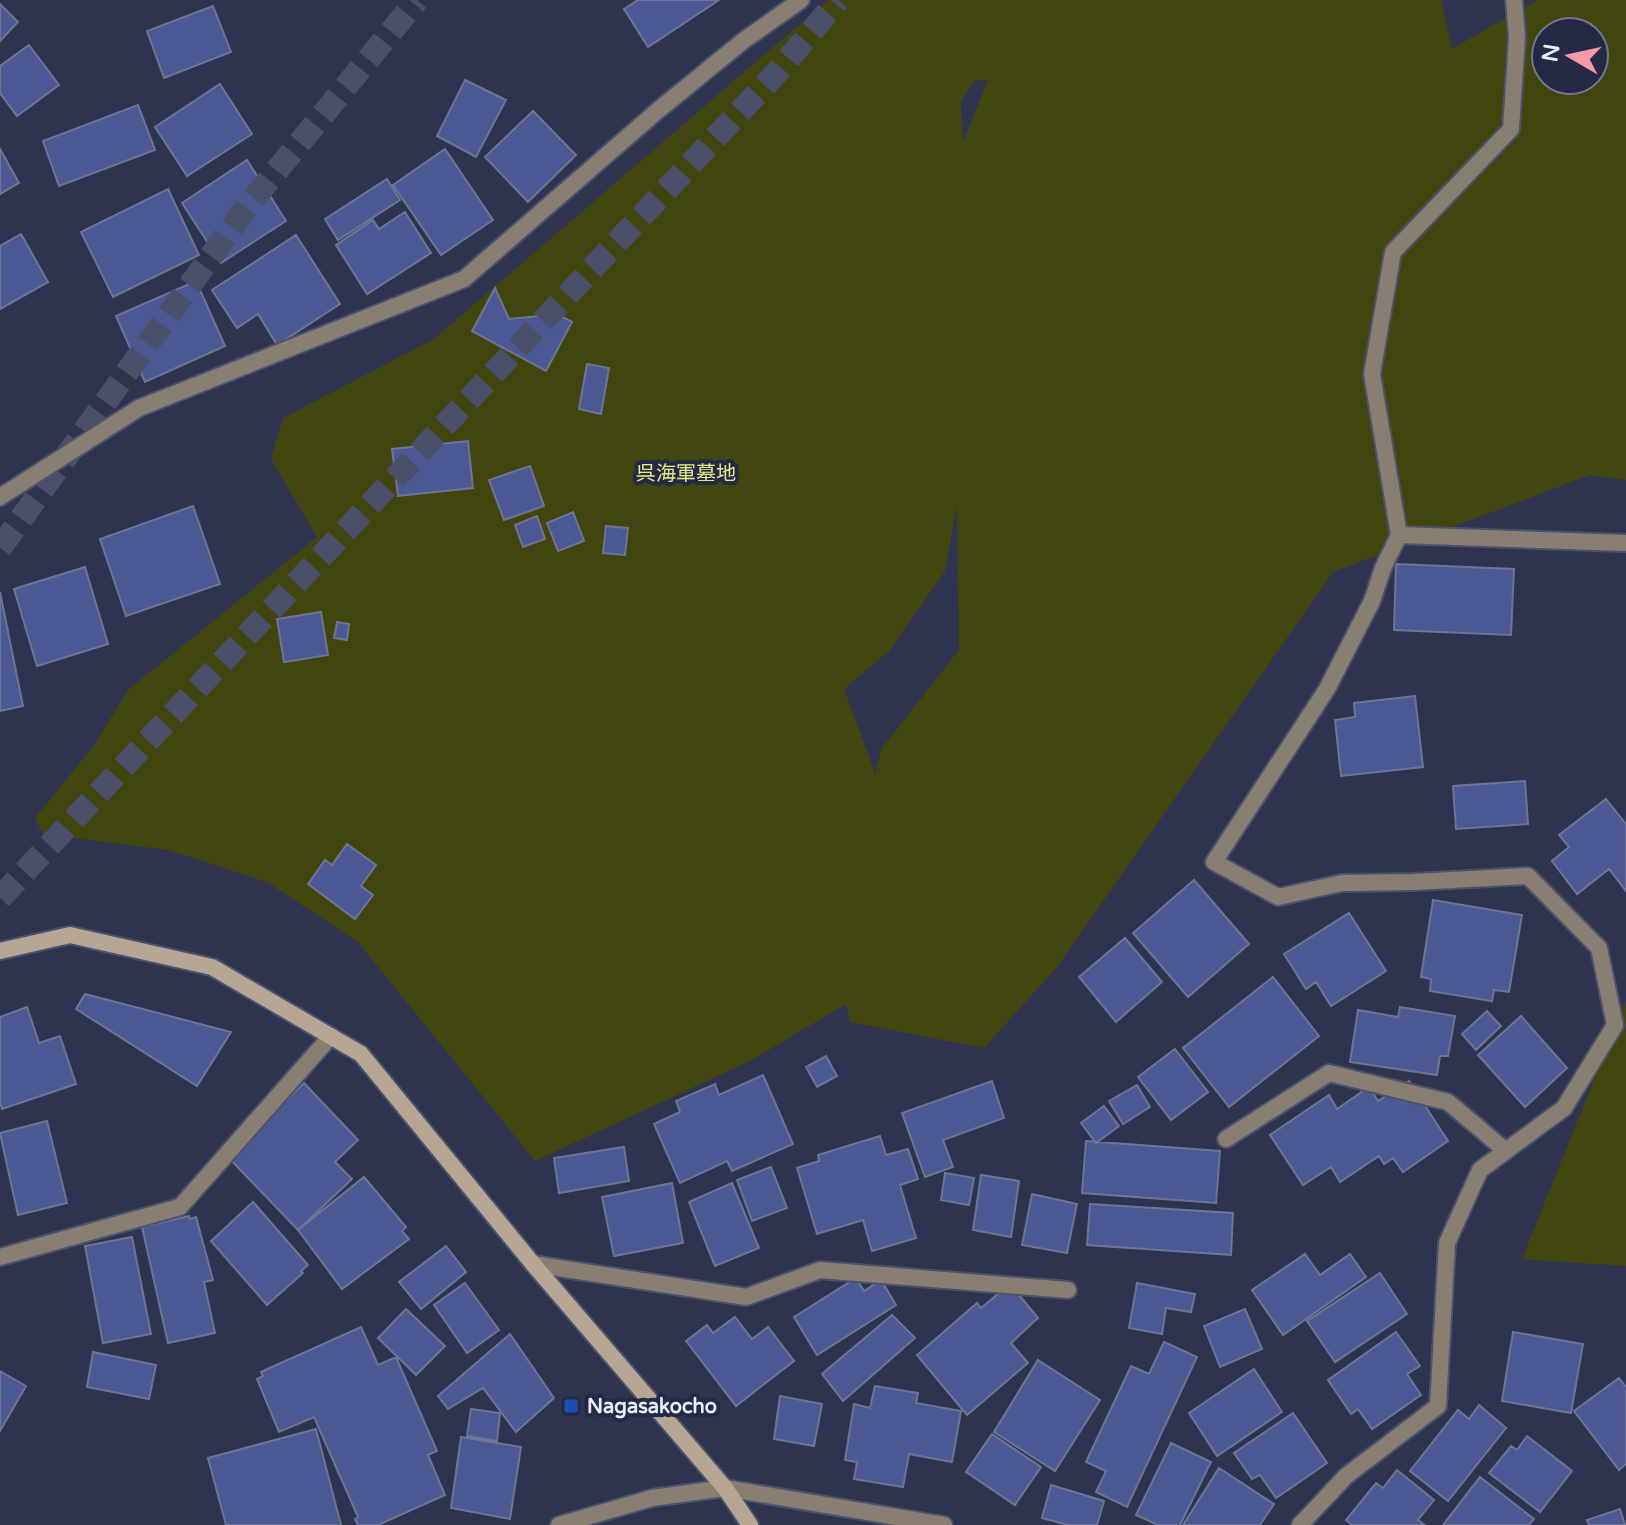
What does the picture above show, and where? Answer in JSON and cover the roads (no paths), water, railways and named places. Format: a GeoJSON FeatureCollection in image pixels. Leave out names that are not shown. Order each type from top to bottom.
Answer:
{"type":"FeatureCollection","features":[{"type":"Feature","properties":{"kind":"street"},"geometry":{"type":"LineString","coordinates":[[0,497],[139,408],[464,279],[656,112],[743,41],[801,0]]}},
{"type":"Feature","properties":{"kind":"street"},"geometry":{"type":"LineString","coordinates":[[1300,1525],[1346,1476],[1438,1406],[1447,1243],[1480,1170],[1564,1108],[1615,1025],[1599,948],[1528,876],[1342,883],[1278,897],[1214,862],[1327,689],[1372,601],[1399,535],[1372,374],[1393,252],[1511,129],[1517,37],[1514,0]]}},
{"type":"Feature","properties":{"kind":"street"},"geometry":{"type":"LineString","coordinates":[[1399,535],[1626,543]]}},
{"type":"Feature","properties":{"kind":"street"},"geometry":{"type":"LineString","coordinates":[[0,951],[70,935],[212,967],[361,1054],[533,1264],[725,1488],[750,1525]]}},
{"type":"Feature","properties":{"kind":"street"},"geometry":{"type":"LineString","coordinates":[[0,1257],[180,1207],[331,1036]]}},
{"type":"Feature","properties":{"kind":"street"},"geometry":{"type":"LineString","coordinates":[[1226,1139],[1329,1073],[1448,1102],[1506,1151]]}},
{"type":"Feature","properties":{"kind":"street"},"geometry":{"type":"LineString","coordinates":[[533,1264],[746,1297],[820,1270],[1068,1290]]}},
{"type":"Feature","properties":{"kind":"street"},"geometry":{"type":"LineString","coordinates":[[559,1525],[652,1498],[725,1488],[944,1525]]}},
{"type":"Feature","properties":{"kind":"tunnel"},"geometry":{"type":"LineString","coordinates":[[0,548],[246,208],[417,0]]}},
{"type":"Feature","properties":{"kind":"tunnel"},"geometry":{"type":"LineString","coordinates":[[0,898],[780,69],[838,0]]}},
{"type":"Feature","properties":{"kind":"place","name":"Nagasakocho"},"geometry":{"type":"Point","coordinates":[571,1406]}},
{"type":"Feature","properties":{"kind":"park label","name":"呉海軍墓地"},"geometry":{"type":"Point","coordinates":[686,473]}}]}
